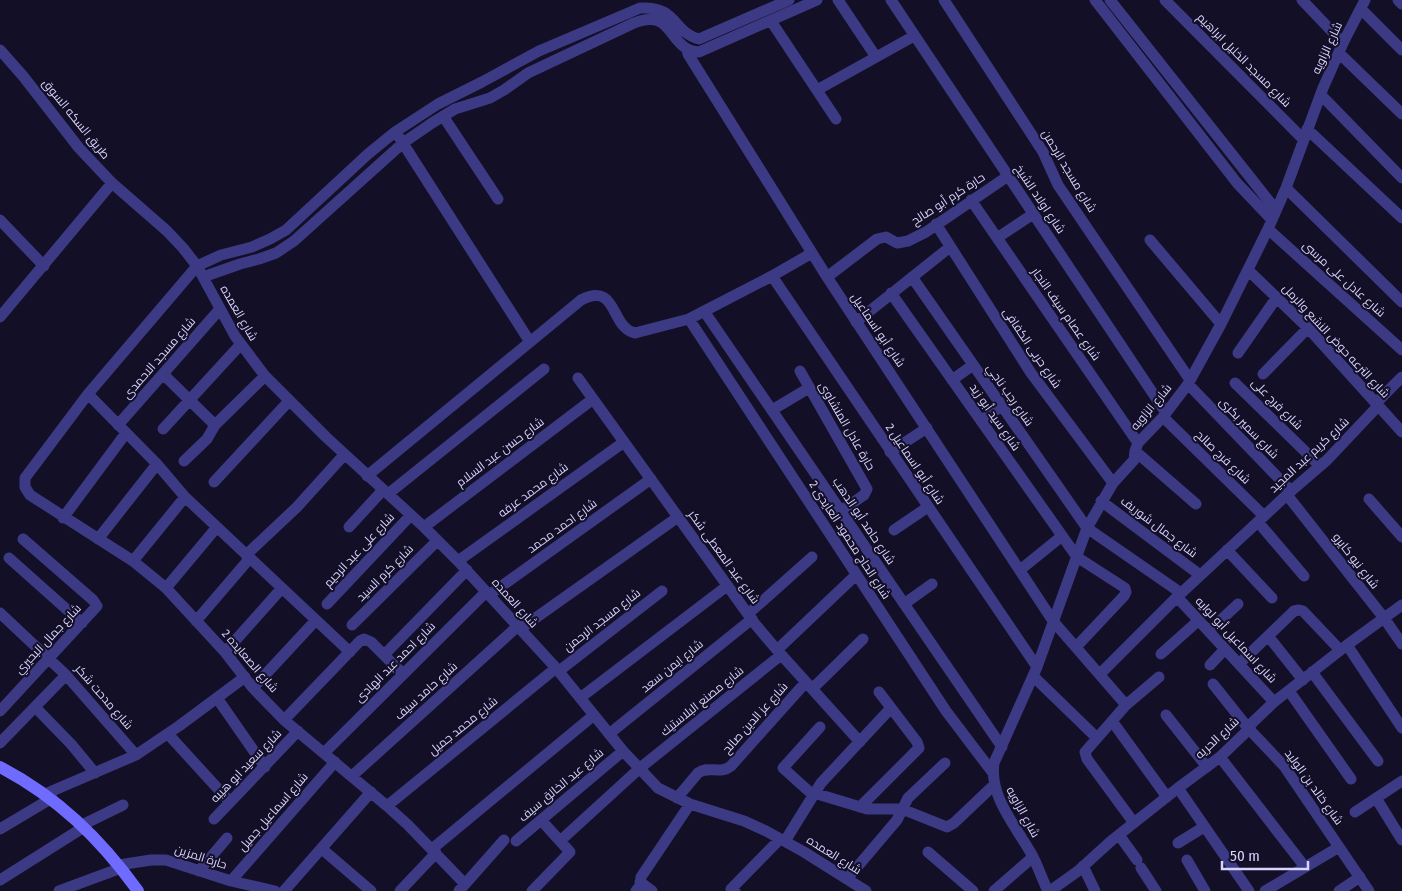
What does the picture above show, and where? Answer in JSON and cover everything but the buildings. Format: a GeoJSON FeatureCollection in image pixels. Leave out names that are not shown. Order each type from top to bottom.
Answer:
{"type":"FeatureCollection","features":[{"type":"Feature","properties":{"kind":"street"},"geometry":{"type":"LineString","coordinates":[[350,652],[185,497],[157,464],[88,394],[197,266],[221,255],[270,240],[286,230],[368,154],[395,132],[438,104],[539,51],[640,8],[658,9],[664,18],[691,37],[699,39],[790,0]]}},
{"type":"Feature","properties":{"kind":"street"},"geometry":{"type":"LineString","coordinates":[[687,50],[705,51],[817,0]]}},
{"type":"Feature","properties":{"kind":"street"},"geometry":{"type":"LineString","coordinates":[[838,0],[876,57]]}},
{"type":"Feature","properties":{"kind":"street","name":"شارع اولاد الشيخ"},"geometry":{"type":"LineString","coordinates":[[891,0],[1164,415]]}},
{"type":"Feature","properties":{"kind":"street","name":"شارع مسجد الرحمن"},"geometry":{"type":"LineString","coordinates":[[944,0],[1043,152],[1058,185],[1189,382]]}},
{"type":"Feature","properties":{"kind":"street"},"geometry":{"type":"LineString","coordinates":[[1095,0],[1236,183],[1272,219]]}},
{"type":"Feature","properties":{"kind":"street"},"geometry":{"type":"LineString","coordinates":[[1110,0],[1191,102],[1272,219]]}},
{"type":"Feature","properties":{"kind":"street","name":"شارع مسجد الخليل ابراهيم"},"geometry":{"type":"LineString","coordinates":[[1165,0],[1305,134],[1402,218]]}},
{"type":"Feature","properties":{"kind":"street"},"geometry":{"type":"LineString","coordinates":[[1302,0],[1341,48],[1402,114]]}},
{"type":"Feature","properties":{"kind":"street"},"geometry":{"type":"LineString","coordinates":[[1398,0],[1402,4]]}},
{"type":"Feature","properties":{"kind":"street"},"geometry":{"type":"LineString","coordinates":[[1360,4],[1402,50]]}},
{"type":"Feature","properties":{"kind":"street","name":"شارع الزاويه"},"geometry":{"type":"LineString","coordinates":[[1049,891],[1033,857],[998,796],[994,785],[994,763],[1035,671],[1087,528],[1113,483],[1134,460],[1137,447],[1189,382],[1221,324],[1286,188],[1305,134],[1360,4]]}},
{"type":"Feature","properties":{"kind":"street"},"geometry":{"type":"LineString","coordinates":[[203,277],[276,253],[294,241],[403,143],[443,116],[456,109],[490,98],[528,73],[641,20],[664,18]]}},
{"type":"Feature","properties":{"kind":"street","name":"شارع أبو اسماعيل"},"geometry":{"type":"LineString","coordinates":[[664,18],[687,50],[856,322],[1053,620],[1126,705]]}},
{"type":"Feature","properties":{"kind":"street"},"geometry":{"type":"LineString","coordinates":[[771,21],[836,120]]}},
{"type":"Feature","properties":{"kind":"street"},"geometry":{"type":"LineString","coordinates":[[587,30],[595,42]]}},
{"type":"Feature","properties":{"kind":"street"},"geometry":{"type":"LineString","coordinates":[[817,90],[914,36]]}},
{"type":"Feature","properties":{"kind":"street","name":"طريق السكه السوق"},"geometry":{"type":"LineString","coordinates":[[0,50],[23,76],[79,148],[112,183],[167,231],[197,266]]}},
{"type":"Feature","properties":{"kind":"street"},"geometry":{"type":"LineString","coordinates":[[1321,95],[1402,178]]}},
{"type":"Feature","properties":{"kind":"street"},"geometry":{"type":"LineString","coordinates":[[1180,109],[1191,102]]}},
{"type":"Feature","properties":{"kind":"street"},"geometry":{"type":"LineString","coordinates":[[443,116],[498,199]]}},
{"type":"Feature","properties":{"kind":"street"},"geometry":{"type":"LineString","coordinates":[[395,132],[530,342]]}},
{"type":"Feature","properties":{"kind":"street","name":"حارة كرم أبو صالح"},"geometry":{"type":"LineString","coordinates":[[827,277],[877,239],[886,237],[897,243],[902,243],[926,232],[1008,176]]}},
{"type":"Feature","properties":{"kind":"street"},"geometry":{"type":"LineString","coordinates":[[0,317],[112,183]]}},
{"type":"Feature","properties":{"kind":"street"},"geometry":{"type":"LineString","coordinates":[[1286,188],[1402,302]]}},
{"type":"Feature","properties":{"kind":"street","name":"شارع عصام سيف النجار"},"geometry":{"type":"LineString","coordinates":[[971,200],[1137,447],[1196,504]]}},
{"type":"Feature","properties":{"kind":"street"},"geometry":{"type":"LineString","coordinates":[[997,238],[1033,214]]}},
{"type":"Feature","properties":{"kind":"street","name":"شارع عادل على مرسى"},"geometry":{"type":"LineString","coordinates":[[1272,219],[1402,350]]}},
{"type":"Feature","properties":{"kind":"street"},"geometry":{"type":"LineString","coordinates":[[0,220],[44,266]]}},
{"type":"Feature","properties":{"kind":"street","name":"شارع حربى الكفافى"},"geometry":{"type":"LineString","coordinates":[[936,224],[1030,373],[1113,483]]}},
{"type":"Feature","properties":{"kind":"street"},"geometry":{"type":"LineString","coordinates":[[1150,240],[1221,324]]}},
{"type":"Feature","properties":{"kind":"street"},"geometry":{"type":"LineString","coordinates":[[856,322],[950,247]]}},
{"type":"Feature","properties":{"kind":"street"},"geometry":{"type":"LineString","coordinates":[[368,476],[530,342],[582,300],[591,295],[600,295],[608,300],[626,328],[631,332],[643,331],[689,319],[812,253]]}},
{"type":"Feature","properties":{"kind":"street","name":"شارع العمده"},"geometry":{"type":"LineString","coordinates":[[197,266],[240,344],[265,376],[344,455],[424,527],[467,570],[557,670],[623,751],[658,788],[690,804],[744,821],[782,840],[866,891]]}},
{"type":"Feature","properties":{"kind":"street","name":"شارع الترعه حوض النشع والرمل"},"geometry":{"type":"LineString","coordinates":[[1248,270],[1308,328],[1402,432]]}},
{"type":"Feature","properties":{"kind":"street","name":"شارع أبو اسماعيل 2"},"geometry":{"type":"LineString","coordinates":[[772,276],[928,507],[1035,671],[1096,738]]}},
{"type":"Feature","properties":{"kind":"street","name":"شارع رجب ناجي"},"geometry":{"type":"LineString","coordinates":[[912,277],[1087,528]]}},
{"type":"Feature","properties":{"kind":"street","name":"شارع سيد أبو زيد"},"geometry":{"type":"LineString","coordinates":[[891,294],[1077,556]]}},
{"type":"Feature","properties":{"kind":"street"},"geometry":{"type":"LineString","coordinates":[[1238,353],[1277,297]]}},
{"type":"Feature","properties":{"kind":"street","name":"شارع مسجد الاحمدى"},"geometry":{"type":"LineString","coordinates":[[63,518],[122,429],[163,374],[220,309]]}},
{"type":"Feature","properties":{"kind":"street","name":"شارع حامد أبو الدهب"},"geometry":{"type":"LineString","coordinates":[[704,311],[1002,748]]}},
{"type":"Feature","properties":{"kind":"street","name":"شارع الحاج محمود العايدى 2"},"geometry":{"type":"LineString","coordinates":[[689,319],[946,711],[993,773]]}},
{"type":"Feature","properties":{"kind":"street"},"geometry":{"type":"LineString","coordinates":[[1263,374],[1308,328]]}},
{"type":"Feature","properties":{"kind":"street"},"geometry":{"type":"LineString","coordinates":[[163,429],[240,344]]}},
{"type":"Feature","properties":{"kind":"street"},"geometry":{"type":"LineString","coordinates":[[952,380],[973,365]]}},
{"type":"Feature","properties":{"kind":"street"},"geometry":{"type":"LineString","coordinates":[[349,527],[386,492],[544,369]]}},
{"type":"Feature","properties":{"kind":"street","name":"حارة عادل المنشاوى"},"geometry":{"type":"LineString","coordinates":[[800,371],[867,489],[864,495],[841,512]]}},
{"type":"Feature","properties":{"kind":"street"},"geometry":{"type":"LineString","coordinates":[[163,374],[215,425]]}},
{"type":"Feature","properties":{"kind":"street"},"geometry":{"type":"LineString","coordinates":[[184,461],[207,439],[215,425],[265,376]]}},
{"type":"Feature","properties":{"kind":"street","name":"شارع كريم عبد المجيد"},"geometry":{"type":"LineString","coordinates":[[1100,674],[1200,575],[1320,466],[1402,377]]}},
{"type":"Feature","properties":{"kind":"street","name":"شارع عبد المعطى شكر"},"geometry":{"type":"LineString","coordinates":[[578,378],[750,617],[779,653],[860,742]]}},
{"type":"Feature","properties":{"kind":"street","name":"شارع سمير بكرى"},"geometry":{"type":"LineString","coordinates":[[1189,382],[1289,493]]}},
{"type":"Feature","properties":{"kind":"street","name":"شارع فرج على"},"geometry":{"type":"LineString","coordinates":[[1235,383],[1320,466]]}},
{"type":"Feature","properties":{"kind":"street"},"geometry":{"type":"LineString","coordinates":[[772,410],[809,388]]}},
{"type":"Feature","properties":{"kind":"street","name":"شارع الصعايده 2"},"geometry":{"type":"LineString","coordinates":[[88,394],[25,478],[25,487],[30,495],[63,518],[133,561],[166,588],[284,720],[387,806],[434,851],[462,887]]}},
{"type":"Feature","properties":{"kind":"street","name":"شارع حسن عبد السلام"},"geometry":{"type":"LineString","coordinates":[[424,527],[593,399]]}},
{"type":"Feature","properties":{"kind":"street"},"geometry":{"type":"LineString","coordinates":[[214,482],[289,401]]}},
{"type":"Feature","properties":{"kind":"street"},"geometry":{"type":"LineString","coordinates":[[981,422],[1001,406]]}},
{"type":"Feature","properties":{"kind":"street","name":"شارع فرج صالح"},"geometry":{"type":"LineString","coordinates":[[1164,415],[1261,519],[1304,576]]}},
{"type":"Feature","properties":{"kind":"street"},"geometry":{"type":"LineString","coordinates":[[890,452],[926,428]]}},
{"type":"Feature","properties":{"kind":"street","name":"شارع محمد عرفه"},"geometry":{"type":"LineString","coordinates":[[458,562],[624,442]]}},
{"type":"Feature","properties":{"kind":"street"},"geometry":{"type":"LineString","coordinates":[[196,621],[248,556],[297,507],[344,455]]}},
{"type":"Feature","properties":{"kind":"street"},"geometry":{"type":"LineString","coordinates":[[98,538],[157,464]]}},
{"type":"Feature","properties":{"kind":"street","name":"شارع احمد محمد"},"geometry":{"type":"LineString","coordinates":[[488,593],[651,479]]}},
{"type":"Feature","properties":{"kind":"street","name":"شارع نيو كايرو"},"geometry":{"type":"LineString","coordinates":[[1289,493],[1402,644]]}},
{"type":"Feature","properties":{"kind":"street"},"geometry":{"type":"LineString","coordinates":[[133,561],[185,497]]}},
{"type":"Feature","properties":{"kind":"street"},"geometry":{"type":"LineString","coordinates":[[1369,499],[1402,537]]}},
{"type":"Feature","properties":{"kind":"street","name":"شارع جمال شوريف"},"geometry":{"type":"LineString","coordinates":[[1101,501],[1200,575]]}},
{"type":"Feature","properties":{"kind":"street"},"geometry":{"type":"LineString","coordinates":[[894,530],[928,507]]}},
{"type":"Feature","properties":{"kind":"street","name":"شارع على عبد الرحيم"},"geometry":{"type":"LineString","coordinates":[[327,604],[411,515]]}},
{"type":"Feature","properties":{"kind":"street","name":"شارع حامد سيف"},"geometry":{"type":"LineString","coordinates":[[352,776],[519,628],[678,517]]}},
{"type":"Feature","properties":{"kind":"street"},"geometry":{"type":"LineString","coordinates":[[166,588],[217,527]]}},
{"type":"Feature","properties":{"kind":"street","name":"شارع اسماعيل أبو لوايه"},"geometry":{"type":"LineString","coordinates":[[1087,528],[1179,595],[1199,620],[1274,702]]}},
{"type":"Feature","properties":{"kind":"street"},"geometry":{"type":"LineString","coordinates":[[1020,570],[1062,536]]}},
{"type":"Feature","properties":{"kind":"street","name":"شارع جمال البحيري"},"geometry":{"type":"LineString","coordinates":[[0,711],[96,608],[93,600],[23,539]]}},
{"type":"Feature","properties":{"kind":"street","name":"شارع كرم السيد"},"geometry":{"type":"LineString","coordinates":[[352,625],[437,541]]}},
{"type":"Feature","properties":{"kind":"street"},"geometry":{"type":"LineString","coordinates":[[847,562],[866,549]]}},
{"type":"Feature","properties":{"kind":"street"},"geometry":{"type":"LineString","coordinates":[[1227,550],[1272,598]]}},
{"type":"Feature","properties":{"kind":"street"},"geometry":{"type":"LineString","coordinates":[[1076,647],[1124,596],[1126,590],[1124,586],[1077,556]]}},
{"type":"Feature","properties":{"kind":"street","name":"شارع ايمن سعد"},"geometry":{"type":"LineString","coordinates":[[609,734],[750,617],[812,557]]}},
{"type":"Feature","properties":{"kind":"street"},"geometry":{"type":"LineString","coordinates":[[9,558],[82,623]]}},
{"type":"Feature","properties":{"kind":"street"},"geometry":{"type":"LineString","coordinates":[[384,655],[467,570]]}},
{"type":"Feature","properties":{"kind":"street","name":"شارع مصنع البلاستيك"},"geometry":{"type":"LineString","coordinates":[[560,841],[640,768],[779,653],[856,575]]}},
{"type":"Feature","properties":{"kind":"street"},"geometry":{"type":"LineString","coordinates":[[904,604],[932,584]]}},
{"type":"Feature","properties":{"kind":"street"},"geometry":{"type":"LineString","coordinates":[[580,698],[727,586]]}},
{"type":"Feature","properties":{"kind":"street"},"geometry":{"type":"LineString","coordinates":[[225,652],[282,588]]}},
{"type":"Feature","properties":{"kind":"street","name":"شارع مسجد الرحمن"},"geometry":{"type":"LineString","coordinates":[[557,670],[662,591]]}},
{"type":"Feature","properties":{"kind":"street","name":"شارع احمد عبد الهادى"},"geometry":{"type":"LineString","coordinates":[[324,753],[488,593]]}},
{"type":"Feature","properties":{"kind":"street"},"geometry":{"type":"LineString","coordinates":[[1210,631],[1238,604]]}},
{"type":"Feature","properties":{"kind":"street","name":"شارع الحريه"},"geometry":{"type":"LineString","coordinates":[[1049,891],[1083,866],[1178,788],[1220,757],[1274,702],[1402,605]]}},
{"type":"Feature","properties":{"kind":"street"},"geometry":{"type":"LineString","coordinates":[[1239,664],[1294,612],[1299,610],[1343,648],[1402,728]]}},
{"type":"Feature","properties":{"kind":"street","name":"شارع مدحت شكر"},"geometry":{"type":"LineString","coordinates":[[0,612],[50,658],[136,755]]}},
{"type":"Feature","properties":{"kind":"street"},"geometry":{"type":"LineString","coordinates":[[254,688],[316,620]]}},
{"type":"Feature","properties":{"kind":"street"},"geometry":{"type":"LineString","coordinates":[[1161,654],[1199,620]]}},
{"type":"Feature","properties":{"kind":"street"},"geometry":{"type":"LineString","coordinates":[[1268,636],[1303,680]]}},
{"type":"Feature","properties":{"kind":"street"},"geometry":{"type":"LineString","coordinates":[[284,720],[364,639],[368,640],[404,674]]}},
{"type":"Feature","properties":{"kind":"street","name":"شارع عز الدين صالح"},"geometry":{"type":"LineString","coordinates":[[676,798],[702,770],[724,771],[731,766],[809,686],[863,639]]}},
{"type":"Feature","properties":{"kind":"street"},"geometry":{"type":"LineString","coordinates":[[1210,665],[1225,649]]}},
{"type":"Feature","properties":{"kind":"street","name":"شارع محمد جميل"},"geometry":{"type":"LineString","coordinates":[[387,806],[557,670]]}},
{"type":"Feature","properties":{"kind":"street"},"geometry":{"type":"LineString","coordinates":[[1312,672],[1378,761]]}},
{"type":"Feature","properties":{"kind":"street"},"geometry":{"type":"LineString","coordinates":[[0,743],[66,675]]}},
{"type":"Feature","properties":{"kind":"street"},"geometry":{"type":"LineString","coordinates":[[0,829],[48,796],[136,755],[168,734],[245,677]]}},
{"type":"Feature","properties":{"kind":"street"},"geometry":{"type":"LineString","coordinates":[[1134,823],[1085,755],[1086,749],[1126,705],[1159,677]]}},
{"type":"Feature","properties":{"kind":"street","name":"شارع خالد بن الوليد"},"geometry":{"type":"LineString","coordinates":[[1212,684],[1248,728],[1284,766],[1369,891]]}},
{"type":"Feature","properties":{"kind":"street"},"geometry":{"type":"LineString","coordinates":[[1289,691],[1352,779]]}},
{"type":"Feature","properties":{"kind":"street"},"geometry":{"type":"LineString","coordinates":[[860,807],[919,748],[917,742],[879,692]]}},
{"type":"Feature","properties":{"kind":"street"},"geometry":{"type":"LineString","coordinates":[[217,698],[248,746],[265,767]]}},
{"type":"Feature","properties":{"kind":"street"},"geometry":{"type":"LineString","coordinates":[[35,707],[71,744],[95,773]]}},
{"type":"Feature","properties":{"kind":"street"},"geometry":{"type":"LineString","coordinates":[[732,890],[782,840],[813,794],[891,708]]}},
{"type":"Feature","properties":{"kind":"street"},"geometry":{"type":"LineString","coordinates":[[400,891],[434,851],[594,715]]}},
{"type":"Feature","properties":{"kind":"street"},"geometry":{"type":"LineString","coordinates":[[1166,715],[1206,767]]}},
{"type":"Feature","properties":{"kind":"street"},"geometry":{"type":"LineString","coordinates":[[1112,721],[1167,797]]}},
{"type":"Feature","properties":{"kind":"street"},"geometry":{"type":"LineString","coordinates":[[820,727],[783,768],[813,794],[860,807],[902,810],[944,827],[950,826],[994,785]]}},
{"type":"Feature","properties":{"kind":"street","name":"شارع سعيد ابو هيبه"},"geometry":{"type":"LineString","coordinates":[[214,819],[298,731]]}},
{"type":"Feature","properties":{"kind":"street"},"geometry":{"type":"LineString","coordinates":[[168,734],[230,802]]}},
{"type":"Feature","properties":{"kind":"street","name":"شارع عبد الخالق سيف"},"geometry":{"type":"LineString","coordinates":[[516,841],[623,751]]}},
{"type":"Feature","properties":{"kind":"street"},"geometry":{"type":"LineString","coordinates":[[1220,757],[1305,867]]}},
{"type":"Feature","properties":{"kind":"street","name":"شارع اسماعيل جميل"},"geometry":{"type":"LineString","coordinates":[[231,881],[335,762]]}},
{"type":"Feature","properties":{"kind":"street"},"geometry":{"type":"LineString","coordinates":[[847,879],[894,825],[908,798],[945,763]]}},
{"type":"Feature","properties":{"kind":"street"},"geometry":{"type":"LineString","coordinates":[[2,770],[48,796],[83,826],[120,866],[138,891]]}},
{"type":"Feature","properties":{"kind":"street"},"geometry":{"type":"LineString","coordinates":[[1355,812],[1402,781]]}},
{"type":"Feature","properties":{"kind":"street"},"geometry":{"type":"LineString","coordinates":[[1178,788],[1249,891]]}},
{"type":"Feature","properties":{"kind":"street"},"geometry":{"type":"LineString","coordinates":[[284,891],[370,792]]}},
{"type":"Feature","properties":{"kind":"street"},"geometry":{"type":"LineString","coordinates":[[1376,798],[1402,840]]}},
{"type":"Feature","properties":{"kind":"street"},"geometry":{"type":"LineString","coordinates":[[652,891],[638,887],[641,877],[690,804]]}},
{"type":"Feature","properties":{"kind":"street"},"geometry":{"type":"LineString","coordinates":[[0,880],[83,826],[123,805]]}},
{"type":"Feature","properties":{"kind":"street"},"geometry":{"type":"LineString","coordinates":[[532,891],[569,854],[568,850],[541,820]]}},
{"type":"Feature","properties":{"kind":"street"},"geometry":{"type":"LineString","coordinates":[[1178,843],[1204,826]]}},
{"type":"Feature","properties":{"kind":"street"},"geometry":{"type":"LineString","coordinates":[[1119,835],[1156,891]]}},
{"type":"Feature","properties":{"kind":"street"},"geometry":{"type":"LineString","coordinates":[[200,871],[227,838]]}},
{"type":"Feature","properties":{"kind":"street"},"geometry":{"type":"LineString","coordinates":[[462,887],[504,840]]}},
{"type":"Feature","properties":{"kind":"street"},"geometry":{"type":"LineString","coordinates":[[1265,891],[1339,847]]}},
{"type":"Feature","properties":{"kind":"street"},"geometry":{"type":"LineString","coordinates":[[322,849],[371,891]]}},
{"type":"Feature","properties":{"kind":"street"},"geometry":{"type":"LineString","coordinates":[[928,852],[973,891]]}},
{"type":"Feature","properties":{"kind":"street"},"geometry":{"type":"LineString","coordinates":[[994,891],[1033,857]]}},
{"type":"Feature","properties":{"kind":"street","name":"حارة المزين"},"geometry":{"type":"LineString","coordinates":[[120,866],[158,859],[166,860],[231,881],[267,890]]}},
{"type":"Feature","properties":{"kind":"street"},"geometry":{"type":"LineString","coordinates":[[1187,860],[1205,891]]}},
{"type":"Feature","properties":{"kind":"street"},"geometry":{"type":"LineString","coordinates":[[59,891],[120,866]]}},
{"type":"Feature","properties":{"kind":"street"},"geometry":{"type":"LineString","coordinates":[[1083,866],[1096,891]]}},
{"type":"Feature","properties":{"kind":"street"},"geometry":{"type":"LineString","coordinates":[[1339,891],[1360,877]]}}]}
